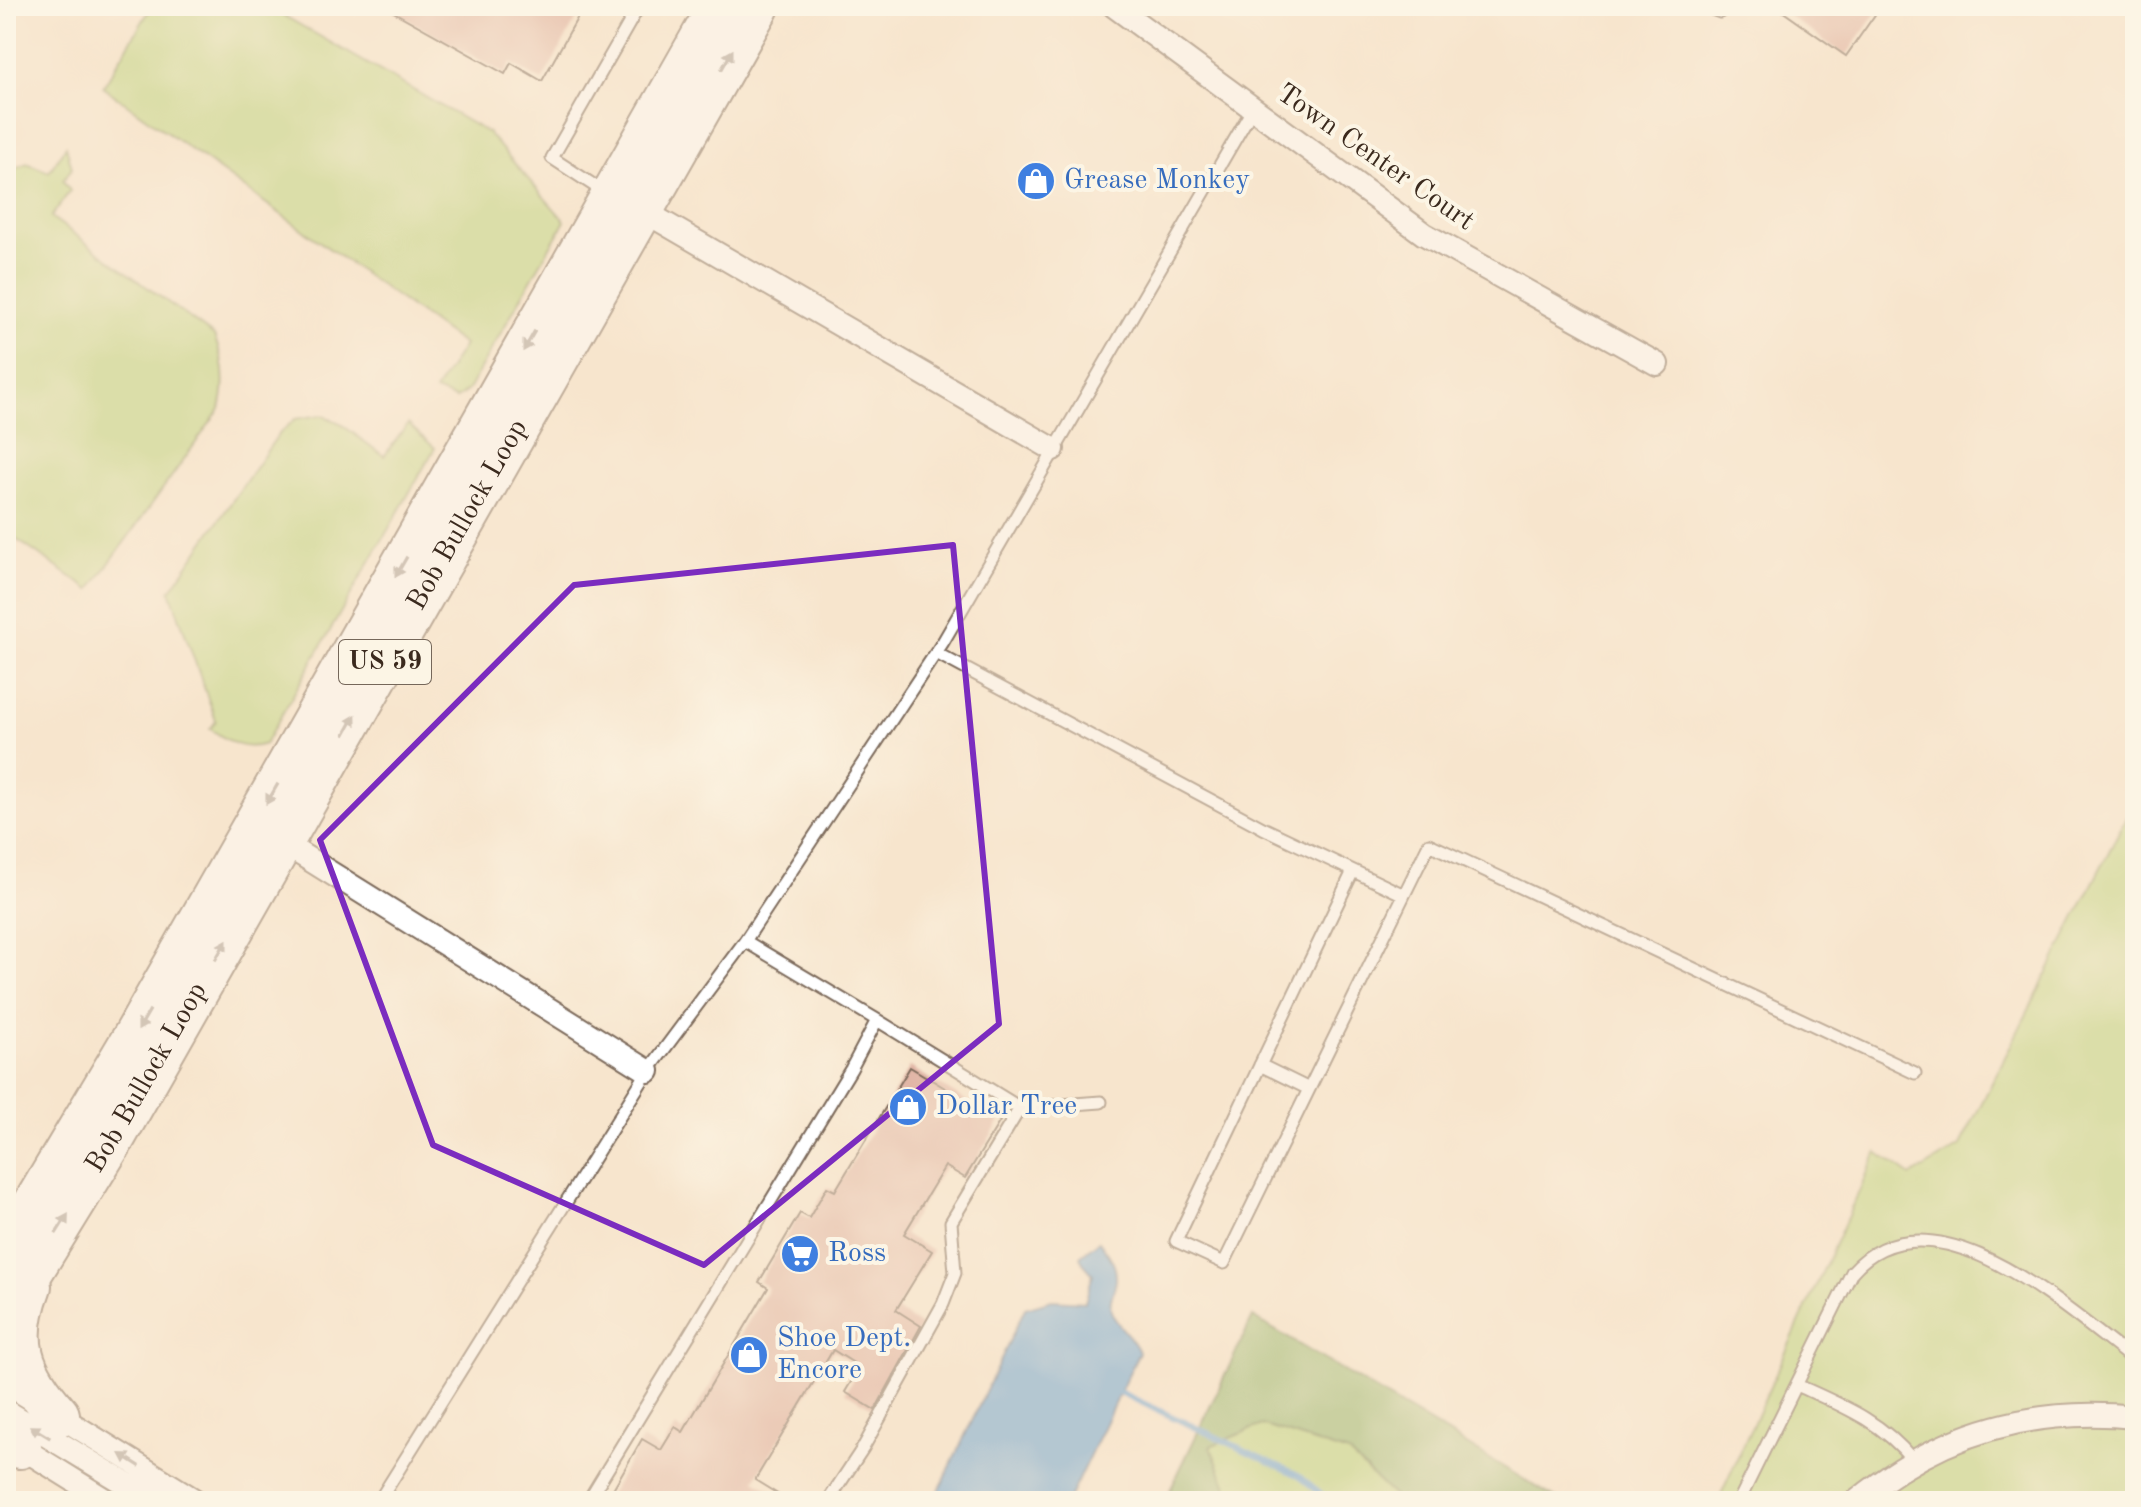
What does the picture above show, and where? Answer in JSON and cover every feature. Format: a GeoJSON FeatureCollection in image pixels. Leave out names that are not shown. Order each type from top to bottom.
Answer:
{"type":"FeatureCollection","features":[{"type":"Feature","properties":{"kind":"highway","name":"Bob Bullock Loop"},"geometry":{"type":"LineString","coordinates":[[6,1313],[23,1256],[134,1037],[626,204],[727,7]]}},
{"type":"Feature","properties":{"kind":"highway","name":"Bob Bullock Loop"},"geometry":{"type":"LineString","coordinates":[[23,1256],[113,1139],[550,370],[590,268],[617,211],[626,204],[691,57],[727,7]]}},
{"type":"Feature","properties":{"kind":"highway"},"geometry":{"type":"LineString","coordinates":[[23,1256],[26,1297],[20,1324],[20,1348],[34,1388],[58,1415]]}},
{"type":"Feature","properties":{"kind":"street","name":"Town Center Court"},"geometry":{"type":"LineString","coordinates":[[1114,6],[1424,234],[1657,364]]}},
{"type":"Feature","properties":{"kind":"street"},"geometry":{"type":"LineString","coordinates":[[626,204],[1053,449]]}},
{"type":"Feature","properties":{"kind":"street"},"geometry":{"type":"LineString","coordinates":[[283,843],[648,1071]]}},
{"type":"Feature","properties":{"kind":"street"},"geometry":{"type":"LineString","coordinates":[[6,1383],[196,1501]]}},
{"type":"Feature","properties":{"kind":"street"},"geometry":{"type":"LineString","coordinates":[[1857,1501],[1913,1460],[1967,1435],[2018,1423],[2081,1415],[2135,1417]]}},
{"type":"Feature","properties":{"kind":"street"},"geometry":{"type":"LineString","coordinates":[[10,1435],[107,1501]]}},
{"type":"Feature","properties":{"kind":"street"},"geometry":{"type":"LineString","coordinates":[[10,1435],[155,1501]]}},
{"type":"Feature","properties":{"kind":"lane"},"geometry":{"type":"LineString","coordinates":[[626,204],[552,158],[639,6]]}},
{"type":"Feature","properties":{"kind":"lane"},"geometry":{"type":"LineString","coordinates":[[1704,6],[1720,12]]}},
{"type":"Feature","properties":{"kind":"lane"},"geometry":{"type":"LineString","coordinates":[[379,1501],[648,1071],[745,941],[936,653],[1252,110]]}},
{"type":"Feature","properties":{"kind":"lane"},"geometry":{"type":"LineString","coordinates":[[936,653],[1263,828],[1404,895]]}},
{"type":"Feature","properties":{"kind":"lane"},"geometry":{"type":"LineString","coordinates":[[1353,871],[1176,1241],[1224,1263],[1429,844],[1915,1073]]}},
{"type":"Feature","properties":{"kind":"lane"},"geometry":{"type":"LineString","coordinates":[[745,941],[1020,1108],[1101,1102]]}},
{"type":"Feature","properties":{"kind":"lane"},"geometry":{"type":"LineString","coordinates":[[588,1501],[851,1069],[877,1020]]}},
{"type":"Feature","properties":{"kind":"lane"},"geometry":{"type":"LineString","coordinates":[[1260,1065],[1309,1089]]}},
{"type":"Feature","properties":{"kind":"lane"},"geometry":{"type":"LineString","coordinates":[[828,1501],[863,1448],[943,1304],[955,1273],[951,1222],[1020,1108]]}},
{"type":"Feature","properties":{"kind":"lane"},"geometry":{"type":"LineString","coordinates":[[1739,1501],[1852,1272],[1864,1259],[1888,1245],[1946,1242],[1978,1253],[2035,1287],[2135,1361]]}},
{"type":"Feature","properties":{"kind":"lane"},"geometry":{"type":"LineString","coordinates":[[1797,1385],[1887,1431],[1913,1460]]}},
{"type":"Feature","properties":{"kind":"highlighted area"},"geometry":{"type":"Polygon","coordinates":[[[953,545],[999,1024],[704,1265],[433,1145],[320,840],[574,585],[953,545]]]}},
{"type":"Feature","properties":{"kind":"green space"},"geometry":{"type":"Polygon","coordinates":[[[152,6],[267,6],[488,133],[565,221],[468,390],[456,399],[435,391],[464,345],[103,87],[152,6]]]}},
{"type":"Feature","properties":{"kind":"green space"},"geometry":{"type":"Polygon","coordinates":[[[66,146],[72,168],[63,181],[70,191],[51,217],[214,336],[223,372],[220,409],[90,590],[6,532],[6,172],[27,163],[49,172],[66,146]]]}},
{"type":"Feature","properties":{"kind":"green space"},"geometry":{"type":"Polygon","coordinates":[[[321,415],[338,422],[384,456],[408,424],[435,448],[265,744],[242,746],[210,729],[216,721],[170,591],[278,435],[295,419],[321,415]]]}},
{"type":"Feature","properties":{"kind":"green space"},"geometry":{"type":"Polygon","coordinates":[[[2135,800],[2135,1501],[1718,1501],[1877,1152],[1911,1176],[1960,1146],[2135,800]]]}},
{"type":"Feature","properties":{"kind":"green space"},"geometry":{"type":"Polygon","coordinates":[[[1253,1317],[1560,1501],[1165,1501],[1253,1317]]]}},
{"type":"Feature","properties":{"kind":"green space"},"geometry":{"type":"Polygon","coordinates":[[[1253,1317],[1560,1501],[1399,1501],[1348,1453],[1262,1425],[1210,1446],[1233,1501],[1165,1501],[1253,1317]]]}},
{"type":"Feature","properties":{"kind":"water"},"geometry":{"type":"Polygon","coordinates":[[[1099,1241],[1115,1269],[1111,1311],[1139,1352],[1068,1501],[934,1501],[1025,1308],[1052,1300],[1085,1302],[1093,1274],[1080,1256],[1099,1241]]]}},
{"type":"Feature","properties":{"kind":"building"},"geometry":{"type":"Polygon","coordinates":[[[383,6],[584,6],[542,81],[511,63],[505,74],[383,6]]]}},
{"type":"Feature","properties":{"kind":"building"},"geometry":{"type":"Polygon","coordinates":[[[1775,6],[1881,6],[1846,56],[1775,6]]]}},
{"type":"Feature","properties":{"kind":"building"},"geometry":{"type":"Polygon","coordinates":[[[910,1067],[1000,1121],[965,1178],[945,1166],[904,1234],[932,1251],[896,1310],[921,1326],[875,1410],[845,1392],[860,1367],[833,1350],[755,1480],[789,1501],[606,1501],[642,1439],[661,1450],[675,1427],[683,1432],[768,1288],[759,1282],[800,1213],[809,1218],[827,1187],[835,1191],[910,1067]]]}},
{"type":"Feature","properties":{"kind":"waterway"},"geometry":{"type":"LineString","coordinates":[[1119,1392],[1298,1475],[1330,1501]]}},
{"type":"Feature","properties":{"kind":"place","name":"Grease Monkey"},"geometry":{"type":"Point","coordinates":[1036,181]}},
{"type":"Feature","properties":{"kind":"place","name":"Dollar Tree"},"geometry":{"type":"Point","coordinates":[908,1107]}},
{"type":"Feature","properties":{"kind":"place","name":"Ross"},"geometry":{"type":"Point","coordinates":[800,1254]}},
{"type":"Feature","properties":{"kind":"place","name":"Shoe Dept. Encore"},"geometry":{"type":"Point","coordinates":[749,1355]}}]}
